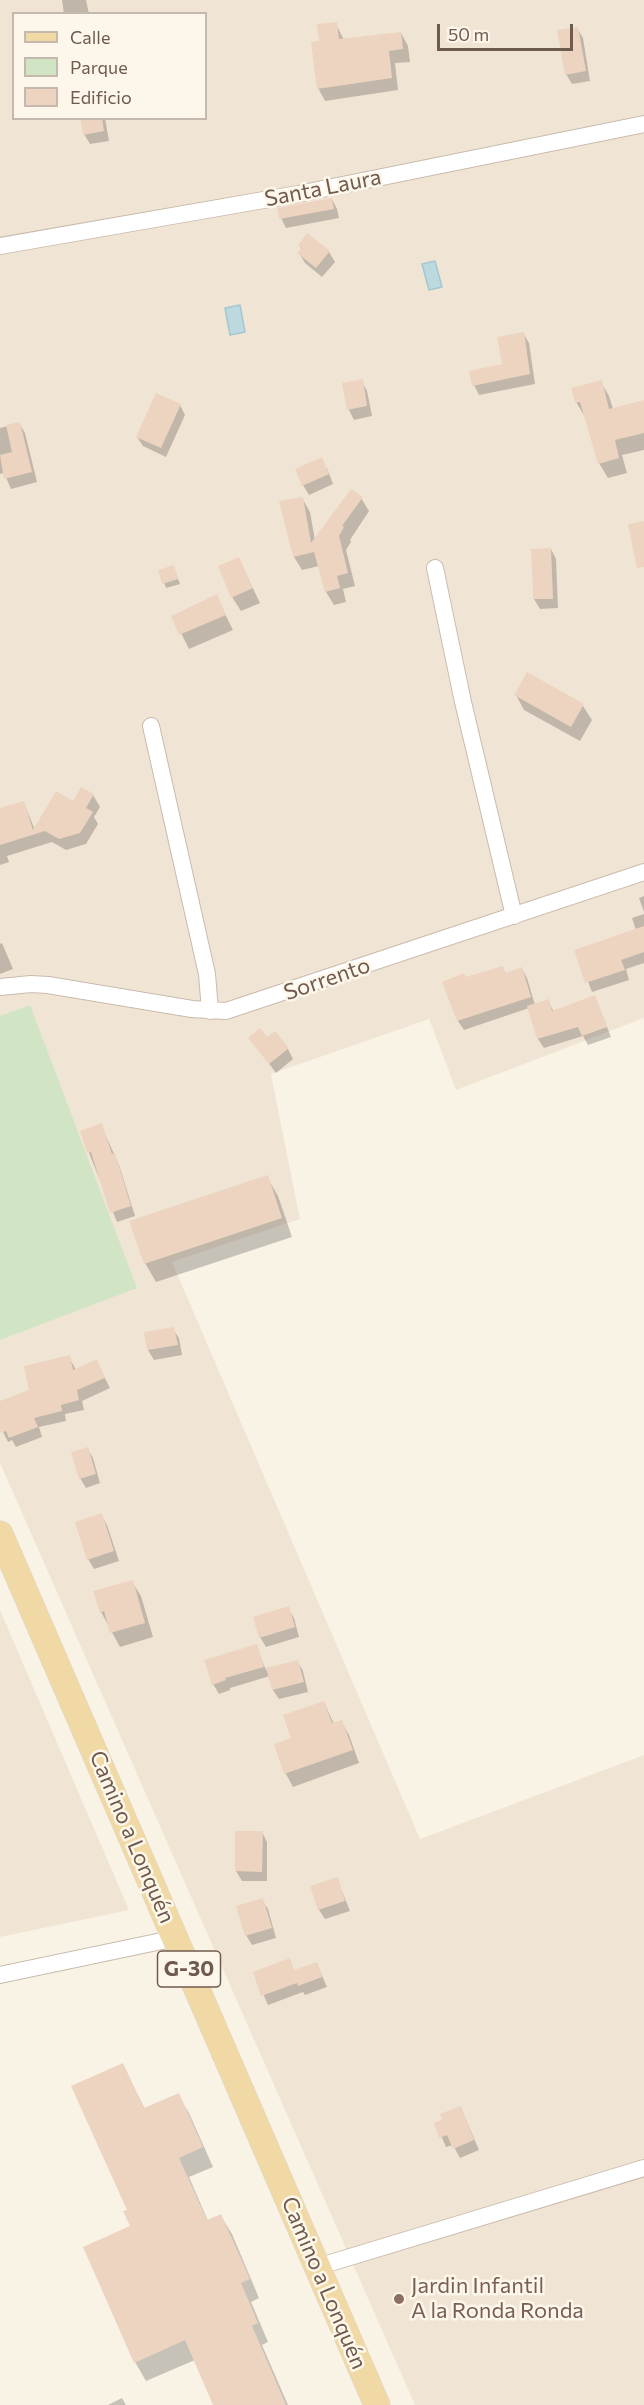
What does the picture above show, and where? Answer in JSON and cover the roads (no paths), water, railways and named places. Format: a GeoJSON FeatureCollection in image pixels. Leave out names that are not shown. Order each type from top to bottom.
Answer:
{"type":"FeatureCollection","features":[{"type":"Feature","properties":{"kind":"main road","name":"Camino a Lonquén"},"geometry":{"type":"LineString","coordinates":[[0,1534],[377,2405]]}},
{"type":"Feature","properties":{"kind":"street","name":"Santa Laura"},"geometry":{"type":"LineString","coordinates":[[0,246],[298,194],[644,124]]}},
{"type":"Feature","properties":{"kind":"street"},"geometry":{"type":"LineString","coordinates":[[435,568],[463,702],[514,916]]}},
{"type":"Feature","properties":{"kind":"street"},"geometry":{"type":"LineString","coordinates":[[151,726],[207,974],[210,1011]]}},
{"type":"Feature","properties":{"kind":"street","name":"Sorrento"},"geometry":{"type":"LineString","coordinates":[[0,987],[48,985],[210,1011],[242,1008],[644,872]]}},
{"type":"Feature","properties":{"kind":"street"},"geometry":{"type":"LineString","coordinates":[[0,1975],[176,1938]]}},
{"type":"Feature","properties":{"kind":"street"},"geometry":{"type":"LineString","coordinates":[[317,2267],[644,2168]]}},
{"type":"Feature","properties":{"kind":"water"},"geometry":{"type":"Polygon","coordinates":[[[435,261],[442,287],[429,290],[422,264],[435,261]]]}},
{"type":"Feature","properties":{"kind":"water"},"geometry":{"type":"Polygon","coordinates":[[[240,305],[245,332],[230,335],[225,308],[240,305]]]}},
{"type":"Feature","properties":{"kind":"place","name":"Jardin Infantil A la Ronda Ronda"},"geometry":{"type":"Point","coordinates":[399,2299]}}]}
